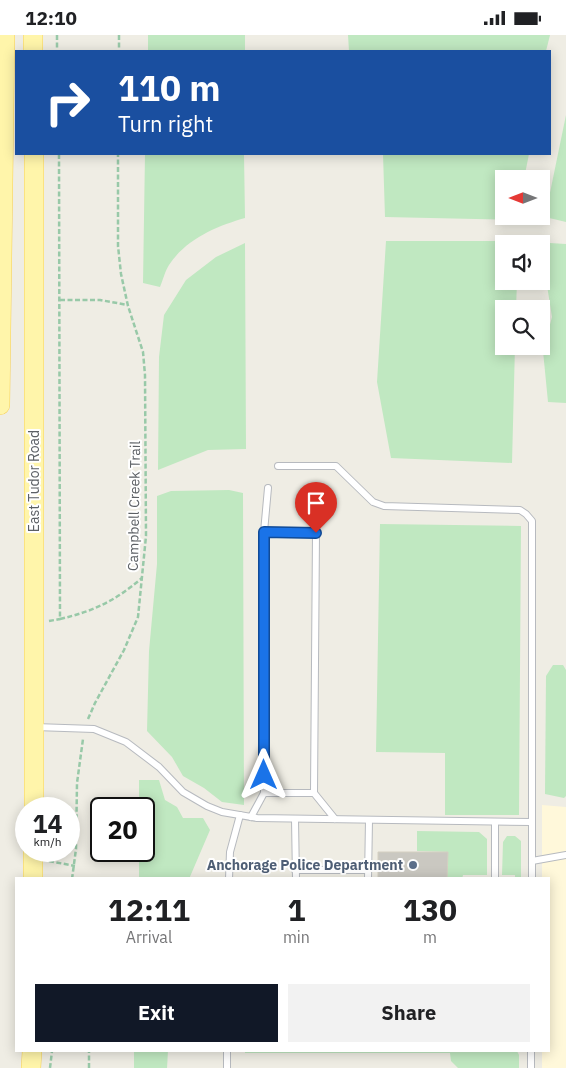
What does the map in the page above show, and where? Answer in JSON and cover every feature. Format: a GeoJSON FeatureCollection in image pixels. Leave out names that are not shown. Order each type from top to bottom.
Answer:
{"type":"FeatureCollection","features":[{"type":"Feature","properties":{"kind":"main road"},"geometry":{"type":"LineString","coordinates":[[0,405],[5,35]]}},
{"type":"Feature","properties":{"kind":"main road"},"geometry":{"type":"LineString","coordinates":[[33,35],[34,50]]}},
{"type":"Feature","properties":{"kind":"main road","name":"East Tudor Road"},"geometry":{"type":"LineString","coordinates":[[34,155],[34,797]]}},
{"type":"Feature","properties":{"kind":"main road"},"geometry":{"type":"LineString","coordinates":[[34,877],[39,862]]}},
{"type":"Feature","properties":{"kind":"main road"},"geometry":{"type":"LineString","coordinates":[[31,1068],[32,1052]]}},
{"type":"Feature","properties":{"kind":"lane"},"geometry":{"type":"LineString","coordinates":[[278,466],[336,466],[373,501],[384,506],[520,510],[532,521],[532,877]]}},
{"type":"Feature","properties":{"kind":"lane"},"geometry":{"type":"LineString","coordinates":[[251,817],[264,793],[264,532],[268,488]]}},
{"type":"Feature","properties":{"kind":"lane"},"geometry":{"type":"LineString","coordinates":[[264,532],[316,533],[314,793],[335,819]]}},
{"type":"Feature","properties":{"kind":"lane"},"geometry":{"type":"LineString","coordinates":[[34,727],[85,727],[126,742],[159,767],[183,792],[207,806],[222,812],[251,817],[295,819],[531,823]]}},
{"type":"Feature","properties":{"kind":"lane"},"geometry":{"type":"LineString","coordinates":[[264,793],[314,793]]}},
{"type":"Feature","properties":{"kind":"lane"},"geometry":{"type":"LineString","coordinates":[[229,877],[230,852],[240,815]]}},
{"type":"Feature","properties":{"kind":"lane"},"geometry":{"type":"LineString","coordinates":[[295,819],[296,877]]}},
{"type":"Feature","properties":{"kind":"lane"},"geometry":{"type":"LineString","coordinates":[[368,877],[369,820]]}},
{"type":"Feature","properties":{"kind":"lane"},"geometry":{"type":"LineString","coordinates":[[494,822],[494,877]]}},
{"type":"Feature","properties":{"kind":"lane"},"geometry":{"type":"LineString","coordinates":[[532,861],[566,855]]}},
{"type":"Feature","properties":{"kind":"lane"},"geometry":{"type":"LineString","coordinates":[[296,870],[368,870]]}},
{"type":"Feature","properties":{"kind":"lane"},"geometry":{"type":"LineString","coordinates":[[227,1052],[227,1068]]}},
{"type":"Feature","properties":{"kind":"lane"},"geometry":{"type":"LineString","coordinates":[[531,1052],[531,1068]]}},
{"type":"Feature","properties":{"kind":"path"},"geometry":{"type":"LineString","coordinates":[[57,35],[57,50]]}},
{"type":"Feature","properties":{"kind":"path"},"geometry":{"type":"LineString","coordinates":[[119,35],[119,50]]}},
{"type":"Feature","properties":{"kind":"path"},"geometry":{"type":"LineString","coordinates":[[59,155],[60,619],[83,614],[105,605],[123,594],[143,577]]}},
{"type":"Feature","properties":{"kind":"path","name":"Campbell Creek Trail"},"geometry":{"type":"LineString","coordinates":[[72,877],[78,820],[77,783],[85,727],[95,703],[124,650],[138,617],[146,536],[145,375],[143,353],[128,306],[121,275],[118,245],[118,155]]}},
{"type":"Feature","properties":{"kind":"path"},"geometry":{"type":"LineString","coordinates":[[60,300],[100,300],[128,306]]}},
{"type":"Feature","properties":{"kind":"path"},"geometry":{"type":"LineString","coordinates":[[61,862],[75,866]]}},
{"type":"Feature","properties":{"kind":"path"},"geometry":{"type":"LineString","coordinates":[[50,1068],[52,1052]]}},
{"type":"Feature","properties":{"kind":"path"},"geometry":{"type":"LineString","coordinates":[[88,1068],[89,1052]]}},
{"type":"Feature","properties":{"kind":"shaded area"},"geometry":{"type":"Polygon","coordinates":[[[542,805],[566,807],[566,1068],[542,1068],[542,1052],[550,1052],[550,877],[542,877],[542,805]]]}},
{"type":"Feature","properties":{"kind":"green space"},"geometry":{"type":"Polygon","coordinates":[[[148,35],[245,35],[245,50],[148,50],[148,35]]]}},
{"type":"Feature","properties":{"kind":"green space"},"geometry":{"type":"Polygon","coordinates":[[[348,35],[550,35],[546,50],[349,50],[348,35]]]}},
{"type":"Feature","properties":{"kind":"green space"},"geometry":{"type":"Polygon","coordinates":[[[566,115],[566,222],[550,218],[550,193],[566,115]]]}},
{"type":"Feature","properties":{"kind":"green space"},"geometry":{"type":"Polygon","coordinates":[[[145,155],[244,155],[245,218],[213,230],[184,248],[169,265],[160,287],[143,283],[145,155]]]}},
{"type":"Feature","properties":{"kind":"green space"},"geometry":{"type":"Polygon","coordinates":[[[383,155],[529,155],[526,170],[495,170],[495,220],[385,217],[383,155]]]}},
{"type":"Feature","properties":{"kind":"green space"},"geometry":{"type":"Polygon","coordinates":[[[386,241],[495,241],[495,290],[517,290],[516,300],[495,300],[495,355],[515,355],[512,463],[391,458],[377,382],[386,241]]]}},
{"type":"Feature","properties":{"kind":"green space"},"geometry":{"type":"Polygon","coordinates":[[[245,243],[246,449],[208,450],[158,470],[159,357],[164,315],[186,280],[216,257],[245,243]]]}},
{"type":"Feature","properties":{"kind":"green space"},"geometry":{"type":"Polygon","coordinates":[[[550,243],[566,244],[566,403],[548,402],[543,355],[550,355],[550,325],[552,317],[548,290],[550,290],[550,243]]]}},
{"type":"Feature","properties":{"kind":"green space"},"geometry":{"type":"Polygon","coordinates":[[[229,490],[243,493],[244,805],[222,802],[204,788],[183,776],[172,757],[147,731],[149,651],[157,564],[157,496],[171,491],[229,490]]]}},
{"type":"Feature","properties":{"kind":"green space"},"geometry":{"type":"Polygon","coordinates":[[[380,524],[521,526],[519,815],[445,815],[445,753],[376,752],[380,524]]]}},
{"type":"Feature","properties":{"kind":"green space"},"geometry":{"type":"Polygon","coordinates":[[[553,665],[563,665],[566,670],[566,796],[564,798],[545,794],[546,676],[553,665]]]}},
{"type":"Feature","properties":{"kind":"green space"},"geometry":{"type":"Polygon","coordinates":[[[139,780],[159,780],[165,800],[177,807],[183,818],[203,818],[210,830],[190,877],[139,877],[139,862],[155,862],[155,797],[139,797],[139,780]]]}},
{"type":"Feature","properties":{"kind":"green space"},"geometry":{"type":"Polygon","coordinates":[[[417,831],[479,832],[487,839],[487,875],[447,877],[447,852],[417,851],[417,831]]]}},
{"type":"Feature","properties":{"kind":"green space"},"geometry":{"type":"Polygon","coordinates":[[[507,836],[515,836],[521,841],[521,877],[502,875],[503,842],[507,836]]]}},
{"type":"Feature","properties":{"kind":"green space"},"geometry":{"type":"Polygon","coordinates":[[[134,1052],[168,1052],[167,1068],[134,1068],[134,1052]]]}},
{"type":"Feature","properties":{"kind":"green space"},"geometry":{"type":"Polygon","coordinates":[[[518,1052],[519,1068],[458,1068],[451,1061],[450,1053],[245,1053],[518,1052]]]}},
{"type":"Feature","properties":{"kind":"building","name":"Anchorage Police Department"},"geometry":{"type":"Polygon","coordinates":[[[378,852],[448,852],[447,877],[378,877],[378,852]]]}},
{"type":"Feature","properties":{"kind":"place","name":"Anchorage Police Department"},"geometry":{"type":"Point","coordinates":[413,865]}},
{"type":"Feature","properties":{"kind":"route"},"geometry":{"type":"LineString","coordinates":[[264,775],[264,532],[316,533]]}}]}
